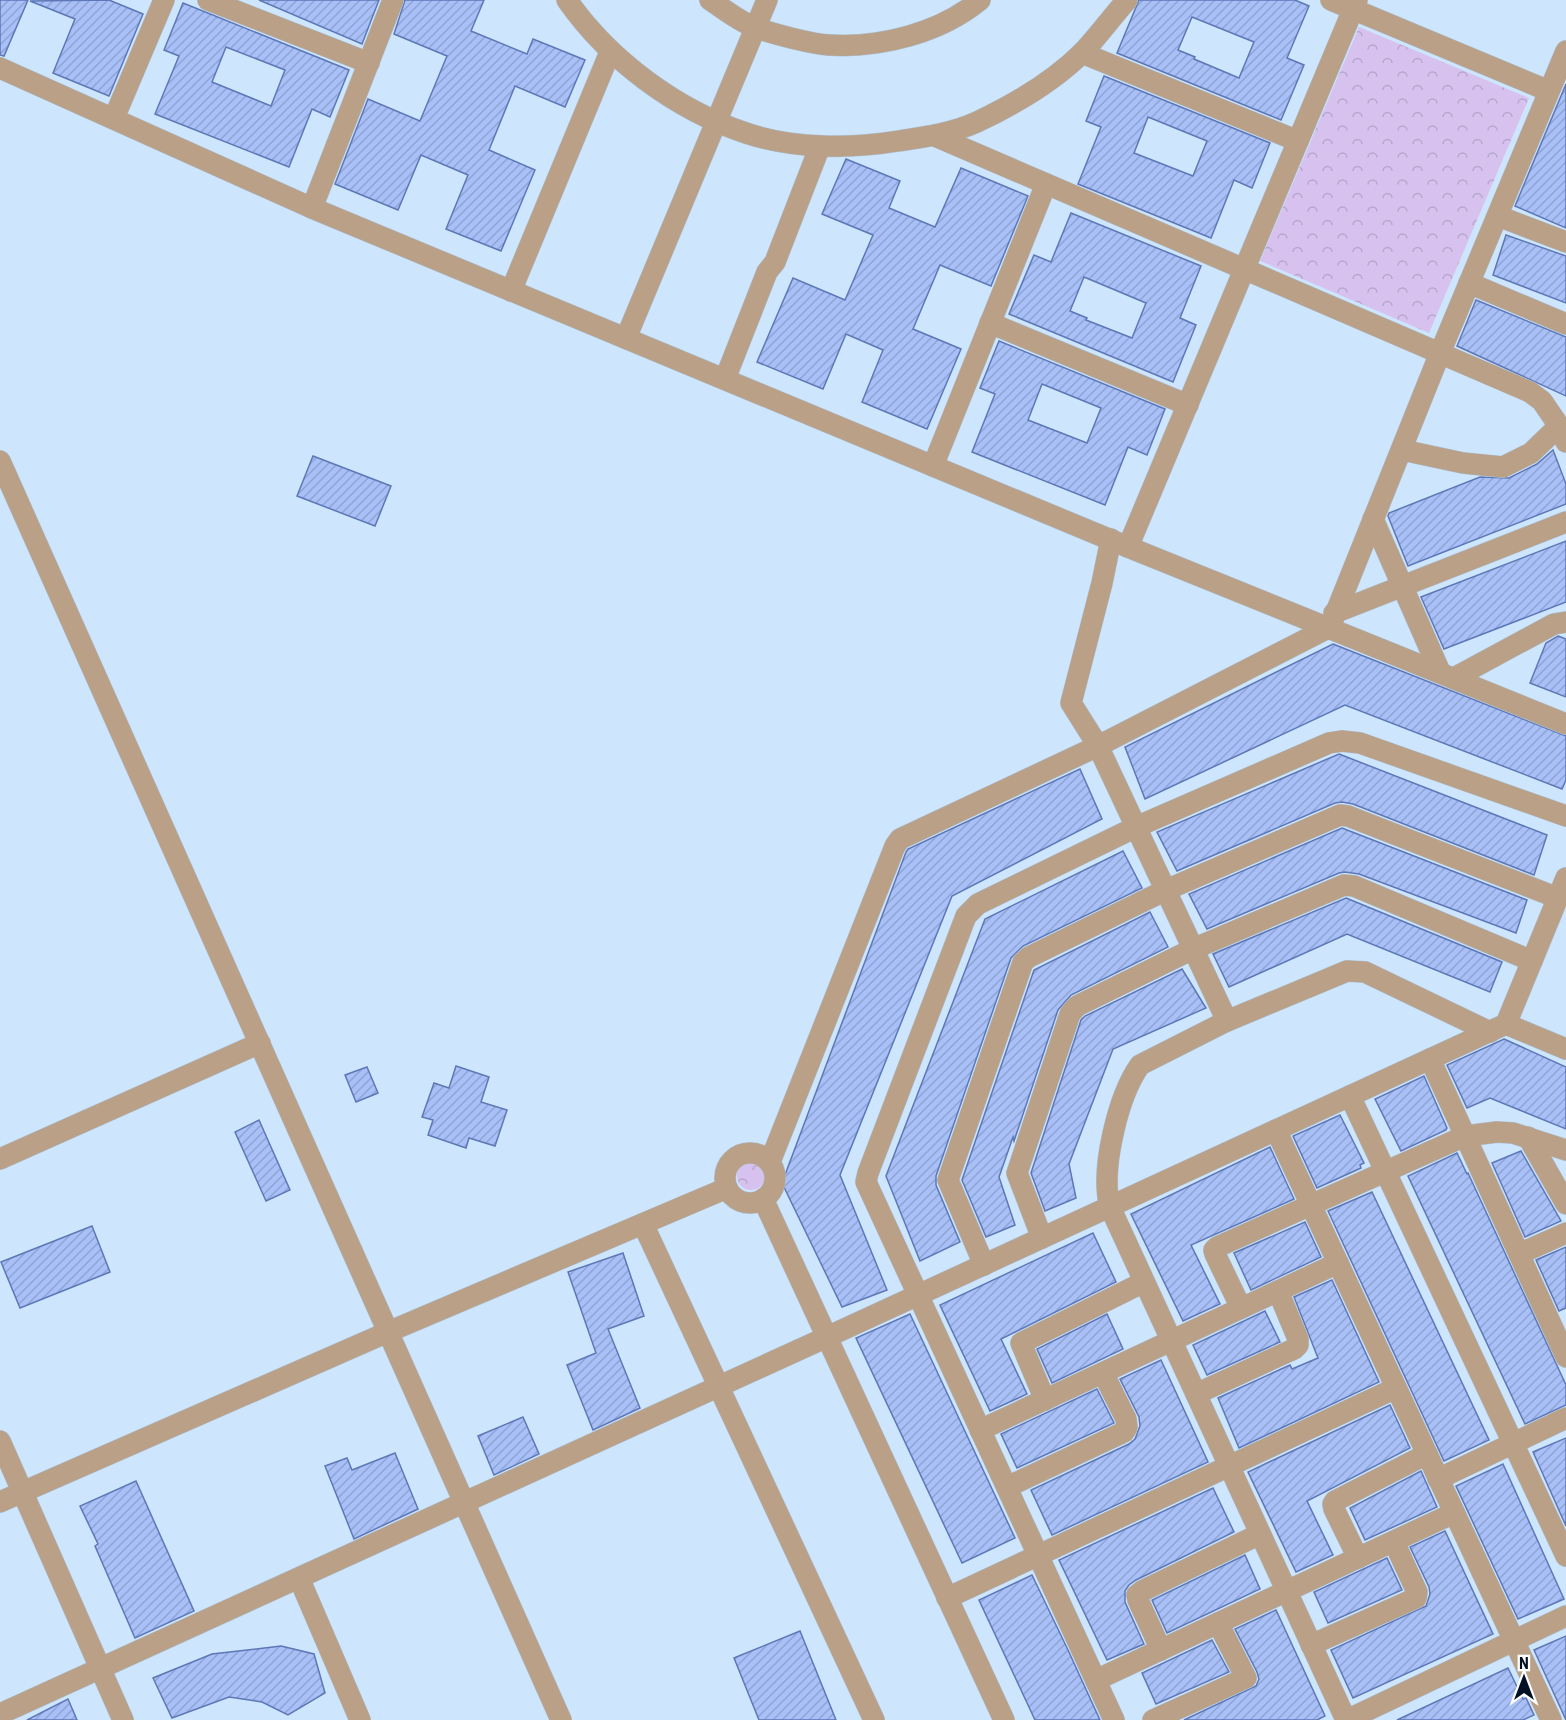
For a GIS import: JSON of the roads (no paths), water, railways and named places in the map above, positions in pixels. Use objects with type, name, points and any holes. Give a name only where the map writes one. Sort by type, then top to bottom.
[{"type":"street","points":[[114,118],[164,0]]},
{"type":"street","points":[[208,0],[369,63]]},
{"type":"street","points":[[312,208],[393,0]]},
{"type":"street","points":[[567,0],[580,19],[610,52],[660,92],[716,121],[747,134],[820,146],[862,147],[935,136],[975,123],[1014,103],[1046,82],[1082,53],[1127,0]]},
{"type":"street","points":[[710,0],[755,28],[827,45],[863,44],[901,39],[968,10],[980,0]]},
{"type":"street","points":[[626,338],[767,0]]},
{"type":"street","points":[[1331,0],[1355,5],[1557,82]]},
{"type":"street","points":[[1227,1021],[1098,746],[1071,703],[1102,583],[1188,405],[1355,5]]},
{"type":"street","points":[[1332,620],[1469,283],[1557,82],[1566,51]]},
{"type":"street","points":[[511,291],[610,52]]},
{"type":"street","points":[[1082,53],[1298,141]]},
{"type":"street","points":[[0,68],[312,208],[1120,543],[1332,620],[1447,675],[1566,724]]},
{"type":"street","points":[[935,136],[1530,392],[1542,401],[1563,434],[1503,467],[1463,463],[1402,450]]},
{"type":"street","points":[[725,379],[766,272],[775,262],[820,146]]},
{"type":"street","points":[[933,466],[1046,184]]},
{"type":"street","points":[[1498,216],[1566,242]]},
{"type":"street","points":[[1469,283],[1566,324]]},
{"type":"street","points":[[990,323],[1188,405]]},
{"type":"street","points":[[0,460],[464,1502],[553,1717]]},
{"type":"street","points":[[1373,519],[1402,586],[1447,675]]},
{"type":"street","points":[[770,1162],[895,846],[900,839],[1098,746],[1332,620],[1402,586],[1566,522]]},
{"type":"street","points":[[1447,675],[1554,624],[1566,622]]},
{"type":"street","points":[[1114,1720],[866,1182],[966,916],[978,904],[1136,827],[1329,743],[1342,741],[1360,743],[1566,816]]},
{"type":"street","points":[[0,1714],[827,1337],[984,1265],[1042,1238],[1110,1207],[1498,1028],[1532,961],[1562,888],[1340,815],[1166,890],[1029,957],[1023,962],[948,1180],[984,1265]]},
{"type":"street","points":[[1042,1238],[1017,1173],[1070,1014],[1077,1006],[1193,949],[1344,885],[1354,886],[1532,961]]},
{"type":"street","points":[[1566,1049],[1498,1028],[1365,972],[1347,971],[1227,1021],[1140,1065],[1134,1073],[1114,1131],[1106,1182],[1110,1207],[1346,1720],[1566,1616]]},
{"type":"street","points":[[0,1159],[260,1043]]},
{"type":"street","points":[[1430,1059],[1519,1254],[1561,1332],[1566,1357]]},
{"type":"street","points":[[1350,1096],[1566,1556]]},
{"type":"street","points":[[1276,1130],[1551,1720]]},
{"type":"street","points":[[1241,1308],[1214,1250],[1217,1247],[1465,1136],[1497,1132],[1513,1133],[1566,1150]]},
{"type":"street","points":[[1528,1137],[1566,1203]]},
{"type":"street","points":[[754,1153],[770,1162],[775,1178],[774,1186],[763,1199],[755,1202],[738,1200],[727,1188],[726,1170],[737,1156],[754,1153]]},
{"type":"street","points":[[0,1502],[388,1332],[727,1188]]},
{"type":"street","points":[[763,1199],[1004,1720]]},
{"type":"street","points":[[643,1224],[874,1720]]},
{"type":"street","points":[[1519,1254],[1566,1233]]},
{"type":"street","points":[[980,1430],[1338,1263]]},
{"type":"street","points":[[1045,1400],[1021,1343],[1144,1282]]},
{"type":"street","points":[[1196,1394],[1294,1349],[1298,1345],[1298,1338],[1278,1291]]},
{"type":"street","points":[[1007,1487],[1124,1432],[1127,1427],[1126,1419],[1103,1372]]},
{"type":"street","points":[[947,1598],[1396,1388]]},
{"type":"street","points":[[1438,1479],[1566,1418]]},
{"type":"street","points":[[0,1441],[123,1720]]},
{"type":"street","points":[[1358,1558],[1333,1504],[1427,1454]]},
{"type":"street","points":[[1096,1680],[1455,1513]]},
{"type":"street","points":[[1161,1650],[1137,1595],[1260,1534]]},
{"type":"street","points":[[1311,1645],[1416,1598],[1417,1592],[1394,1542]]},
{"type":"street","points":[[298,1578],[360,1720]]},
{"type":"street","points":[[1154,1720],[1246,1678],[1218,1623]]}]
